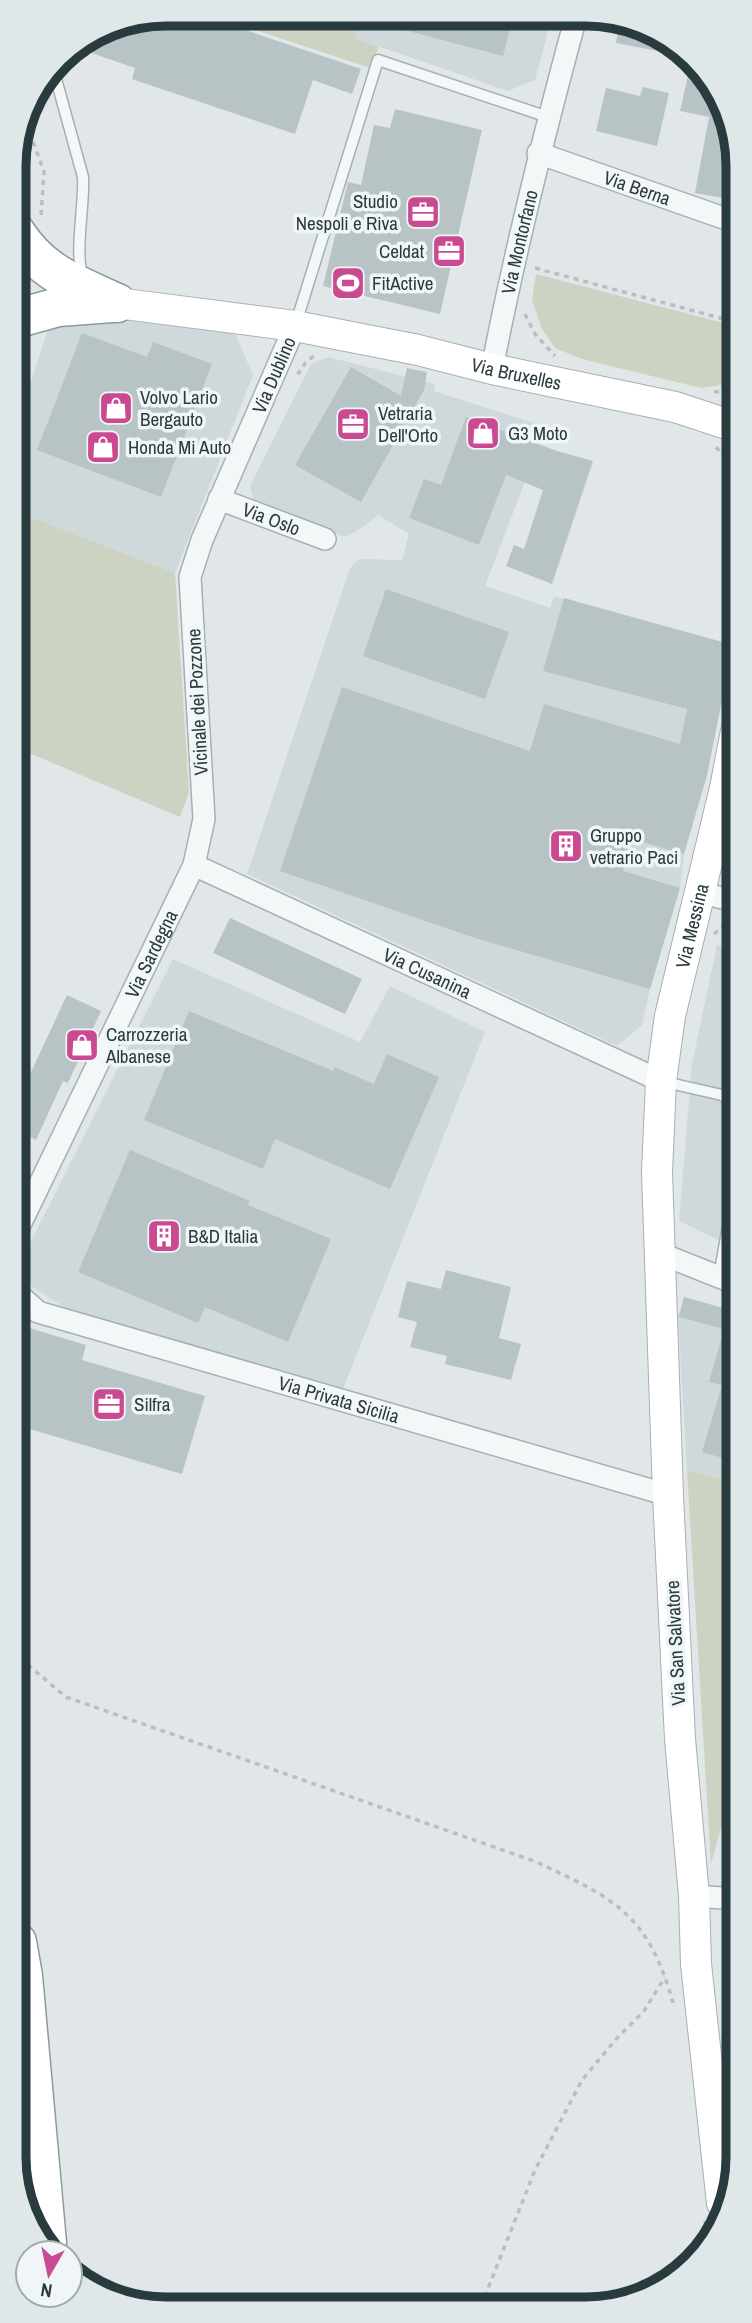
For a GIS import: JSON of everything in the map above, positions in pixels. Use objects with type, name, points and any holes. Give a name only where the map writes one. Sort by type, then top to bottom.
[{"type":"highway","points":[[27,250],[56,275],[117,303]]},
{"type":"highway","points":[[27,316],[58,307],[117,303]]},
{"type":"highway","points":[[26,2010],[46,2228]]},
{"type":"street","name":"Via Montorfano","points":[[492,369],[538,153],[573,26]]},
{"type":"street","name":"Via Berna","points":[[538,153],[726,219]]},
{"type":"street","name":"Via Bruxelles","points":[[117,303],[295,327],[418,350],[492,369],[674,407],[726,424]]},
{"type":"street","name":"Via Dublino","points":[[202,540],[295,327]]},
{"type":"street","name":"Via Oslo","points":[[219,499],[325,540]]},
{"type":"street","name":"Vicinale dei Pozzone","points":[[194,865],[204,819],[190,577],[202,540]]},
{"type":"street","name":"Via Messina","points":[[661,1081],[670,1016],[726,784]]},
{"type":"street","name":"Via Cusanina","points":[[194,865],[661,1081]]},
{"type":"street","name":"Via Sardegna","points":[[26,1211],[194,865]]},
{"type":"street","points":[[700,892],[726,899]]},
{"type":"street","name":"Via San Salvatore","points":[[661,1081],[657,1172],[659,1253],[680,1739],[694,1896],[696,1964],[721,2192]]},
{"type":"street","points":[[659,1253],[725,1279]]},
{"type":"street","name":"Via Privata Sicilia","points":[[26,1301],[38,1312],[668,1495]]},
{"type":"street","points":[[694,1896],[725,1898]]},
{"type":"lane","points":[[295,327],[377,60],[548,117]]},
{"type":"lane","points":[[56,80],[83,177],[85,195],[80,271],[85,281],[117,303]]},
{"type":"lane","points":[[661,1081],[726,1098]]},
{"type":"path","points":[[27,228],[44,172],[30,133]]},
{"type":"path","points":[[513,262],[726,320]]},
{"type":"path","points":[[522,307],[535,334],[553,355],[565,360]]},
{"type":"path","points":[[26,1664],[66,1697],[534,1861],[605,1896],[639,1927],[649,1940],[666,1976],[644,2011],[582,2080],[535,2170],[485,2297]]},
{"type":"shaded area","points":[[353,26],[550,26],[535,80],[508,91],[357,39]]},
{"type":"shaded area","points":[[75,309],[234,331],[253,375],[175,573],[27,516],[27,395],[52,316]]},
{"type":"shaded area","points":[[328,357],[435,384],[434,391],[546,427],[485,586],[550,608],[554,596],[726,643],[726,681],[707,775],[684,854],[680,888],[642,1025],[617,1046],[247,874],[350,568],[359,559],[402,560],[409,534],[378,515],[346,537],[262,509],[253,500],[250,486],[311,364]]},
{"type":"shaded area","points":[[717,945],[726,947],[725,1243],[679,1221],[692,1064]]},
{"type":"shaded area","points":[[173,959],[360,1042],[390,986],[485,1032],[343,1389],[67,1309],[29,1285],[26,1250]]},
{"type":"shaded area","points":[[684,1297],[725,1309],[725,1480],[687,1471],[678,1316]]},
{"type":"green space","points":[[243,26],[353,26],[357,39],[379,47],[370,68]]},
{"type":"green space","points":[[536,274],[726,324],[726,384],[701,388],[582,359],[555,348],[542,329],[532,300]]},
{"type":"green space","points":[[27,516],[175,573],[189,792],[180,817],[27,752]]},
{"type":"green space","points":[[687,1471],[725,1480],[725,1813],[711,1864]]},
{"type":"building","points":[[234,26],[361,69],[352,94],[313,80],[295,134],[132,79],[135,68],[87,51],[113,37],[148,27]]},
{"type":"building","points":[[389,26],[510,26],[503,56]]},
{"type":"building","points":[[618,30],[648,41],[668,53],[616,43]]},
{"type":"building","points":[[689,72],[707,96],[721,130],[726,166],[726,198],[695,193],[709,117],[680,111]]},
{"type":"building","points":[[643,87],[669,93],[657,146],[596,131],[606,88],[640,96]]},
{"type":"building","points":[[395,109],[482,130],[440,314],[323,286],[348,182],[361,185],[374,125],[390,128]]},
{"type":"building","points":[[82,333],[147,357],[153,342],[212,364],[161,497],[37,450]]},
{"type":"building","points":[[351,367],[401,396],[407,368],[427,372],[424,390],[361,502],[295,465]]},
{"type":"building","points":[[466,417],[557,451],[593,461],[552,584],[506,566],[514,545],[524,549],[543,490],[506,475],[479,545],[409,518],[424,479],[441,485]]},
{"type":"building","points":[[386,589],[509,632],[485,699],[363,656]]},
{"type":"building","points":[[564,598],[726,643],[726,681],[707,775],[684,854],[632,839],[623,871],[680,888],[650,989],[475,938],[280,871],[342,687],[530,751],[544,704],[680,744],[687,709],[543,671]]},
{"type":"building","points":[[230,918],[362,979],[345,1014],[213,953]]},
{"type":"building","points":[[67,995],[101,1011],[68,1083],[63,1081],[36,1140],[27,1135],[27,1082]]},
{"type":"building","points":[[189,1011],[333,1071],[334,1067],[374,1084],[387,1054],[439,1077],[390,1189],[275,1139],[263,1169],[144,1120]]},
{"type":"building","name":"B&D Italia","points":[[130,1150],[250,1201],[248,1205],[331,1239],[288,1342],[205,1307],[198,1323],[78,1272]]},
{"type":"building","points":[[446,1270],[511,1287],[499,1338],[521,1344],[511,1380],[445,1364],[447,1356],[410,1347],[417,1322],[398,1317],[407,1281],[441,1289]]},
{"type":"building","points":[[684,1297],[725,1309],[725,1459],[702,1452],[722,1385],[709,1382],[724,1329],[679,1317]]},
{"type":"building","name":"Silfra","points":[[26,1327],[86,1345],[82,1360],[205,1396],[182,1474],[26,1428]]},
{"type":"place","name":"Studio Nespoli e Riva","points":[[423,212]]},
{"type":"place","name":"Celdat","points":[[449,251]]},
{"type":"place","name":"FitActive","points":[[348,283]]},
{"type":"place","name":"Volvo Lario Bergauto","points":[[116,408]]},
{"type":"place","name":"Vetraria Dell'Orto","points":[[353,424]]},
{"type":"place","name":"G3 Moto","points":[[483,433]]},
{"type":"place","name":"Honda Mi Auto","points":[[103,447]]},
{"type":"place","name":"Gruppo vetrario Paci","points":[[566,846]]},
{"type":"place","name":"Carrozzeria Albanese","points":[[82,1045]]},
{"type":"place","name":"B&D Italia","points":[[164,1236]]},
{"type":"place","name":"Silfra","points":[[109,1404]]}]
